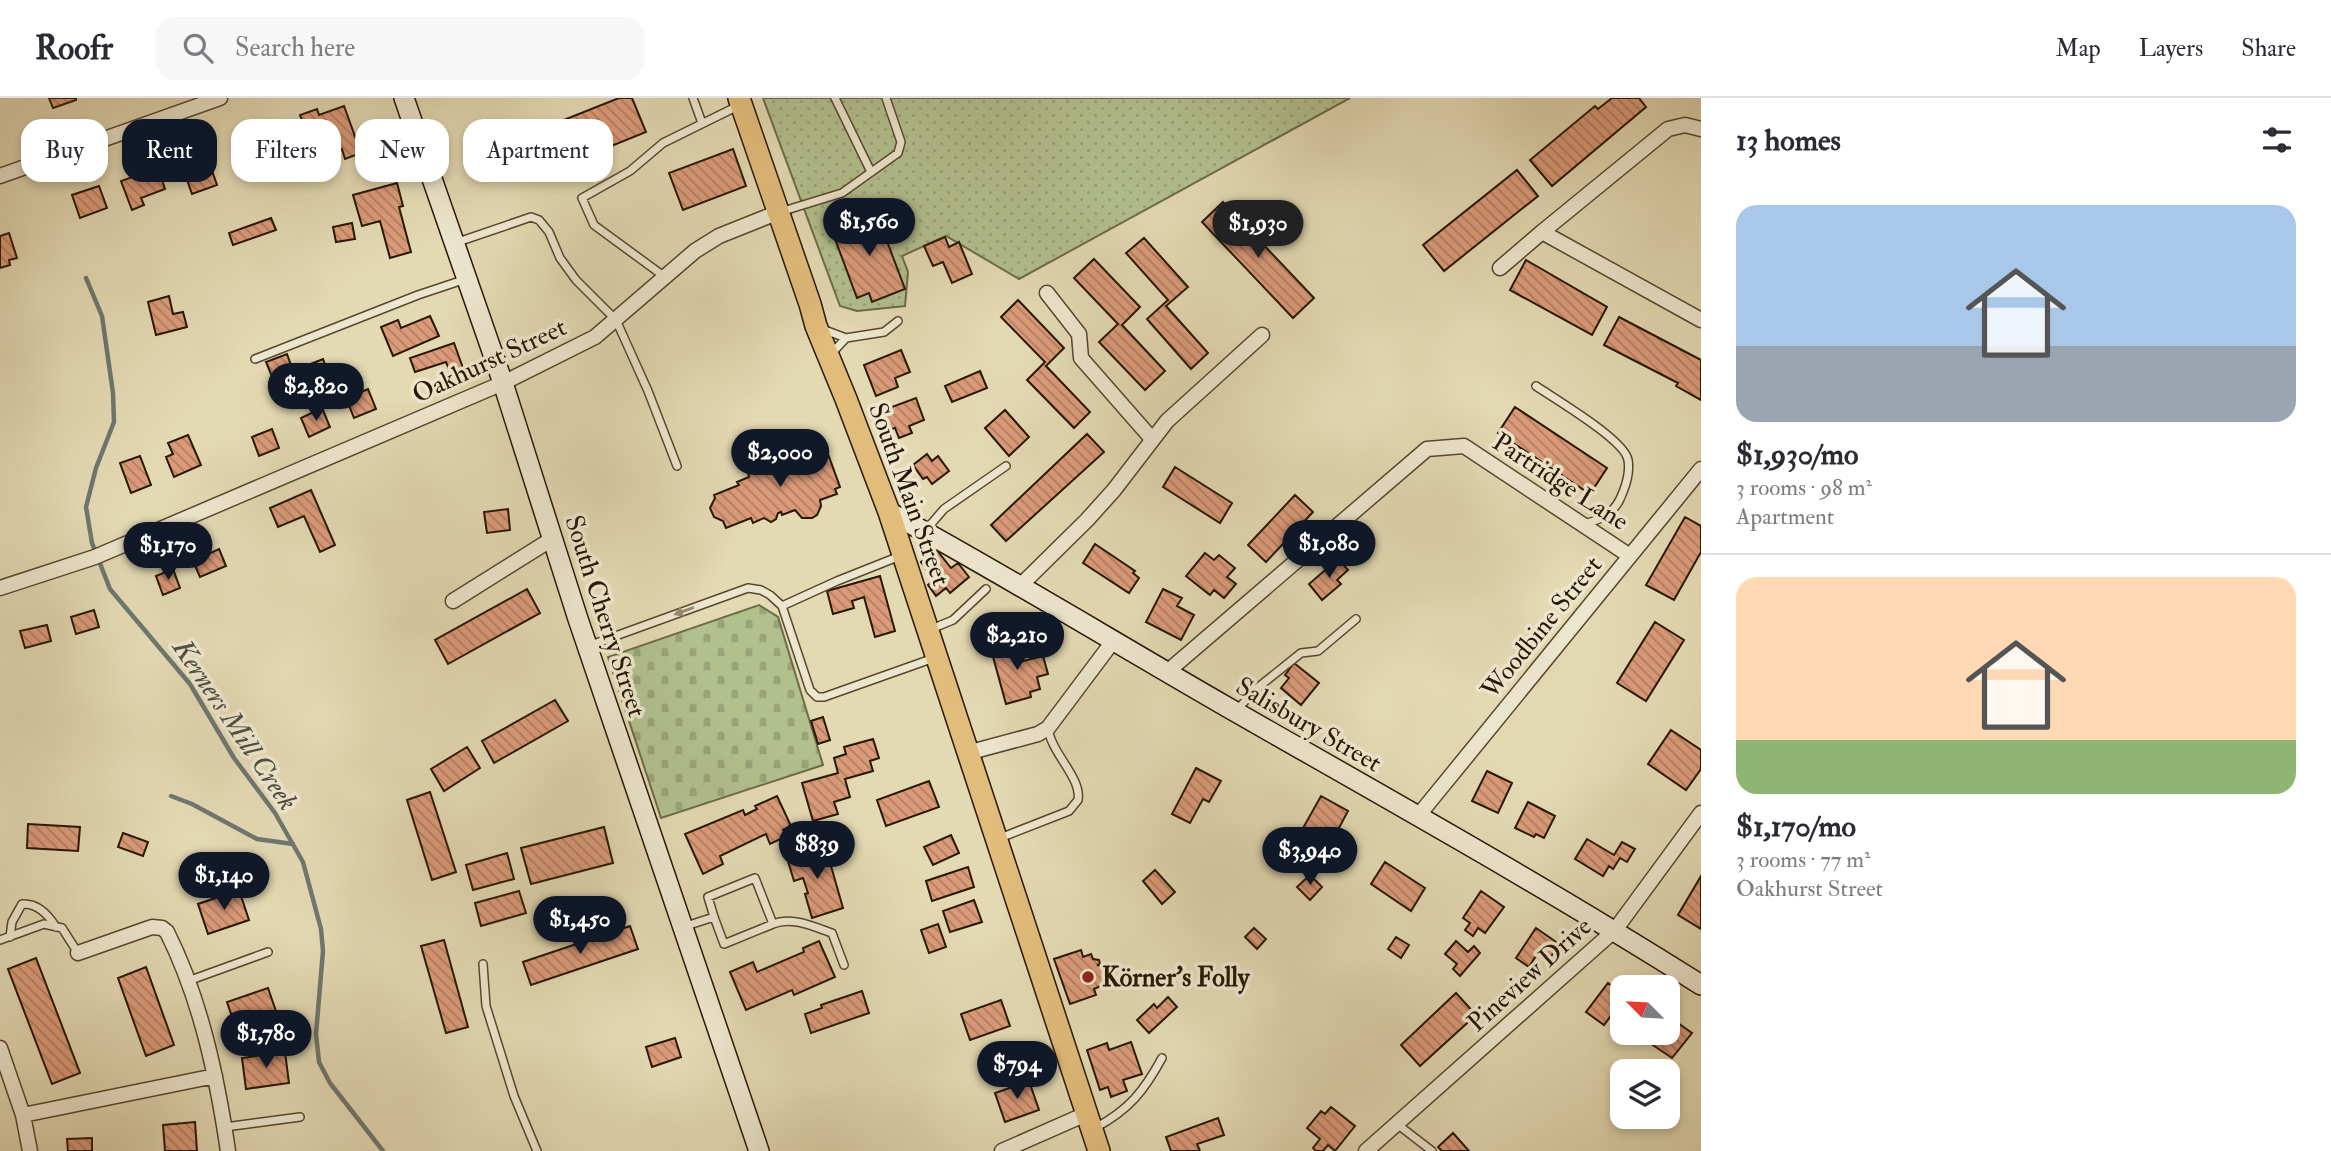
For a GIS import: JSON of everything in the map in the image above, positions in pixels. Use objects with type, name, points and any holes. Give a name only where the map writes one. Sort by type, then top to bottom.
[{"type":"main road","name":"South Cherry Street","points":[[404,98],[503,383],[587,646],[759,1151]]},
{"type":"main road","name":"South Main Street","points":[[740,101],[816,326],[889,512],[1099,1151]]},
{"type":"main road","name":"Salisbury Street","points":[[889,512],[1021,585],[1615,930],[1701,985]]},
{"type":"street","points":[[0,176],[220,98]]},
{"type":"street","points":[[1500,268],[1668,129],[1685,125],[1701,129]]},
{"type":"street","name":"Oakhurst Street","points":[[0,587],[73,566],[115,549],[503,383],[595,337],[695,251],[719,236],[779,212]]},
{"type":"street","points":[[1542,232],[1701,320]]},
{"type":"street","points":[[1047,293],[1079,334],[1081,358],[1152,439]]},
{"type":"street","points":[[1021,585],[1114,490],[1167,421],[1262,334]]},
{"type":"street","name":"Partridge Lane","points":[[1167,672],[1427,449],[1464,446],[1630,556]]},
{"type":"street","name":"Woodbine Street","points":[[1418,816],[1630,556],[1698,477]]},
{"type":"street","points":[[453,600],[552,539]]},
{"type":"street","points":[[967,752],[1038,734],[1048,728],[1114,640]]},
{"type":"street","name":"Pineview Drive","points":[[1366,1151],[1615,930],[1701,813]]},
{"type":"street","points":[[78,953],[158,927],[167,932],[188,981],[215,1076],[228,1151]]},
{"type":"street","points":[[0,1048],[23,1115],[30,1151]]},
{"type":"street","points":[[23,1115],[215,1076]]},
{"type":"street","points":[[1002,1151],[1088,1122]]},
{"type":"lane","points":[[693,98],[702,123]]},
{"type":"lane","points":[[835,98],[871,172]]},
{"type":"lane","points":[[779,212],[842,193],[898,153],[901,142],[886,98]]},
{"type":"lane","points":[[665,277],[594,225],[582,198],[630,171],[663,143],[740,101]]},
{"type":"lane","points":[[454,243],[530,217],[539,220],[576,280],[616,320],[648,391],[677,466]]},
{"type":"lane","points":[[255,359],[467,278]]},
{"type":"lane","points":[[816,326],[846,338],[884,332],[898,321]]},
{"type":"lane","points":[[829,357],[846,338]]},
{"type":"lane","points":[[1536,386],[1619,443],[1628,458],[1628,480],[1621,500],[1611,514],[1601,520],[1583,524]]},
{"type":"lane","points":[[925,531],[944,509],[1006,466]]},
{"type":"lane","points":[[782,606],[903,555]]},
{"type":"lane","points":[[587,646],[748,587],[770,595],[782,606],[810,690],[817,697],[937,657]]},
{"type":"lane","points":[[928,630],[953,620],[986,589]]},
{"type":"lane","points":[[1236,712],[1256,689],[1301,653],[1318,651],[1356,619]]},
{"type":"lane","points":[[996,839],[1069,811],[1078,800],[1077,786],[1053,746],[1048,728]]},
{"type":"lane","points":[[773,924],[755,878],[708,897],[724,944],[786,920],[832,933],[844,965]]},
{"type":"lane","points":[[10,937],[12,922],[22,904],[30,904],[40,909],[51,918],[56,927]]},
{"type":"lane","points":[[682,928],[714,917]]},
{"type":"lane","points":[[0,940],[44,924],[62,928],[78,953]]},
{"type":"lane","points":[[188,981],[268,952]]},
{"type":"lane","points":[[483,964],[486,1006],[514,1096],[537,1151]]},
{"type":"lane","points":[[1088,1122],[1128,1108],[1146,1086],[1162,1058]]},
{"type":"lane","points":[[225,1128],[300,1117]]},
{"type":"lane","points":[[1397,1124],[1432,1151]]},
{"type":"green space","points":[[763,98],[1350,98],[1019,279],[946,236],[902,256],[908,272],[905,306],[857,311],[840,306]]},
{"type":"green space","points":[[759,605],[778,617],[823,765],[661,818],[608,657]]},
{"type":"building","points":[[49,98],[76,98],[76,100],[53,108]]},
{"type":"building","points":[[619,98],[632,98],[646,132],[613,145],[613,119],[566,119]]},
{"type":"building","points":[[1612,98],[1639,98],[1646,107],[1552,186],[1530,160],[1595,106],[1598,109]]},
{"type":"building","points":[[344,106],[355,136],[355,155],[345,159],[341,149],[341,119],[302,119],[300,115],[317,109],[319,115]]},
{"type":"building","points":[[733,149],[746,186],[683,210],[669,173]]},
{"type":"building","points":[[1517,170],[1538,196],[1444,271],[1423,245]]},
{"type":"building","points":[[121,181],[163,182],[165,189],[141,198],[144,205],[132,210]]},
{"type":"building","points":[[188,182],[216,182],[217,185],[192,194]]},
{"type":"building","points":[[397,183],[403,206],[399,207],[411,252],[390,258],[380,221],[362,226],[353,195]]},
{"type":"building","points":[[99,186],[107,208],[80,218],[72,195]]},
{"type":"building","points":[[1223,202],[1314,298],[1293,318],[1202,222]]},
{"type":"building","points":[[877,213],[878,216],[884,214],[888,225],[882,228],[905,289],[872,302],[869,293],[857,298],[832,231]]},
{"type":"building","points":[[271,218],[276,230],[233,245],[229,233]]},
{"type":"building","points":[[352,223],[355,239],[336,242],[333,227]]},
{"type":"building","points":[[9,233],[17,258],[9,260],[10,265],[0,268],[0,236]]},
{"type":"building","points":[[945,237],[949,247],[959,242],[972,274],[952,283],[943,262],[933,266],[924,246]]},
{"type":"building","points":[[1144,238],[1188,287],[1166,306],[1208,353],[1191,369],[1147,319],[1168,300],[1126,253]]},
{"type":"building","points":[[1094,259],[1140,307],[1122,325],[1165,371],[1145,390],[1099,342],[1118,324],[1074,278]]},
{"type":"building","points":[[1526,260],[1607,307],[1592,335],[1510,290]]},
{"type":"building","points":[[169,296],[173,314],[183,312],[187,327],[156,335],[148,302]]},
{"type":"building","points":[[1018,300],[1064,348],[1046,366],[1090,412],[1074,428],[1027,380],[1045,362],[1001,317]]},
{"type":"building","points":[[430,316],[439,336],[393,356],[381,327],[398,320],[401,328]]},
{"type":"building","points":[[1619,317],[1701,360],[1701,400],[1676,386],[1678,383],[1604,345]]},
{"type":"building","points":[[454,343],[463,368],[450,372],[446,362],[415,372],[410,358]]},
{"type":"building","points":[[901,350],[910,372],[895,378],[898,387],[876,396],[864,365]]},
{"type":"building","points":[[287,354],[293,371],[323,359],[330,378],[281,398],[266,362]]},
{"type":"building","points":[[980,371],[987,388],[952,402],[945,386]]},
{"type":"building","points":[[368,389],[376,409],[354,418],[346,398]]},
{"type":"building","points":[[916,398],[924,420],[909,426],[912,433],[899,438],[895,428],[888,430],[881,411]]},
{"type":"building","points":[[1515,407],[1607,468],[1590,494],[1498,433]]},
{"type":"building","points":[[322,408],[330,427],[309,437],[301,418]]},
{"type":"building","points":[[1005,410],[1029,437],[1009,456],[985,428]]},
{"type":"building","points":[[272,429],[279,448],[259,456],[252,437]]},
{"type":"building","points":[[1087,434],[1104,452],[1006,541],[991,525]]},
{"type":"building","points":[[188,435],[201,465],[174,477],[166,457],[173,454],[168,443]]},
{"type":"building","points":[[820,442],[825,455],[828,454],[840,487],[835,489],[837,494],[820,500],[821,506],[817,515],[802,518],[795,510],[782,515],[781,512],[771,522],[764,518],[753,523],[751,518],[726,528],[723,521],[714,517],[710,508],[714,495],[739,485],[737,482],[749,477],[748,472],[752,467],[766,471],[765,469],[778,464],[778,455],[785,448],[795,448],[802,455],[808,453],[806,447]]},
{"type":"building","points":[[927,454],[932,461],[938,456],[949,471],[932,484],[927,477],[923,479],[913,465]]},
{"type":"building","points":[[140,456],[151,485],[131,493],[120,463]]},
{"type":"building","points":[[1175,467],[1232,503],[1220,523],[1163,487]]},
{"type":"building","points":[[311,490],[335,545],[320,552],[304,516],[278,527],[270,508]]},
{"type":"building","points":[[1295,495],[1313,512],[1266,562],[1248,545]]},
{"type":"building","points":[[508,509],[510,530],[487,533],[484,512]]},
{"type":"building","points":[[1685,517],[1701,526],[1701,552],[1674,600],[1646,585]]},
{"type":"building","points":[[1095,544],[1135,571],[1133,573],[1139,578],[1129,593],[1083,563]]},
{"type":"building","points":[[219,549],[226,566],[200,577],[193,561]]},
{"type":"building","points":[[936,549],[951,568],[958,563],[969,577],[950,593],[946,588],[936,596],[928,585],[935,579],[921,562]]},
{"type":"building","points":[[1205,553],[1214,560],[1219,555],[1235,568],[1227,577],[1236,584],[1224,598],[1214,590],[1210,595],[1186,576]]},
{"type":"building","points":[[1338,559],[1348,570],[1337,580],[1341,584],[1322,600],[1309,584]]},
{"type":"building","points":[[173,569],[180,588],[163,595],[156,576]]},
{"type":"building","points":[[880,576],[895,631],[875,637],[864,597],[852,601],[854,608],[833,614],[827,591]]},
{"type":"building","points":[[527,589],[540,613],[448,664],[435,640]]},
{"type":"building","points":[[1163,589],[1182,598],[1177,606],[1194,615],[1181,640],[1146,622]]},
{"type":"building","points":[[94,610],[99,627],[76,634],[71,617]]},
{"type":"building","points":[[1655,622],[1684,640],[1646,701],[1617,683]]},
{"type":"building","points":[[47,625],[51,641],[25,648],[20,631]]},
{"type":"building","points":[[1013,640],[1019,662],[1043,656],[1048,674],[1037,677],[1040,689],[1030,692],[1031,697],[1006,704],[990,646]]},
{"type":"building","points":[[1294,663],[1319,683],[1301,705],[1281,688],[1289,678],[1285,675]]},
{"type":"building","points":[[555,700],[568,721],[494,763],[482,741]]},
{"type":"building","points":[[823,717],[830,740],[818,744],[811,721]]},
{"type":"building","points":[[1671,730],[1701,750],[1701,769],[1686,790],[1648,764]]},
{"type":"building","points":[[873,739],[879,758],[870,761],[873,771],[845,779],[850,797],[834,802],[838,814],[813,821],[802,783],[838,773],[834,758],[846,754],[844,747]]},
{"type":"building","points":[[467,747],[480,768],[444,791],[431,769]]},
{"type":"building","points":[[1196,768],[1221,781],[1209,802],[1203,799],[1190,823],[1172,814]]},
{"type":"building","points":[[1487,771],[1512,783],[1498,813],[1472,801]]},
{"type":"building","points":[[929,781],[939,807],[886,826],[877,800]]},
{"type":"building","points":[[430,792],[456,872],[432,880],[407,800]]},
{"type":"building","points":[[777,796],[791,826],[783,830],[787,836],[770,844],[766,834],[720,856],[723,864],[703,874],[685,834],[743,810],[745,815],[757,809],[755,806]]},
{"type":"building","points":[[1321,796],[1348,811],[1331,843],[1322,838],[1305,871],[1285,860]]},
{"type":"building","points":[[1528,802],[1555,816],[1544,838],[1536,834],[1534,837],[1515,828]]},
{"type":"building","points":[[28,824],[80,827],[78,851],[27,848]]},
{"type":"building","points":[[604,827],[613,863],[531,884],[521,848]]},
{"type":"building","points":[[123,833],[148,842],[143,856],[118,847]]},
{"type":"building","points":[[951,835],[959,853],[933,865],[924,847]]},
{"type":"building","points":[[1587,839],[1614,855],[1622,842],[1635,849],[1627,862],[1620,858],[1613,869],[1609,866],[1603,876],[1575,859]]},
{"type":"building","points":[[825,845],[843,908],[812,918],[803,878],[794,881],[787,858]]},
{"type":"building","points":[[507,853],[514,879],[473,890],[466,865]]},
{"type":"building","points":[[1385,862],[1425,888],[1411,911],[1371,884]]},
{"type":"building","points":[[968,867],[974,887],[932,901],[926,881]]},
{"type":"building","points":[[1155,870],[1175,892],[1162,904],[1143,881]]},
{"type":"building","points":[[1310,875],[1322,887],[1310,900],[1297,887]]},
{"type":"building","points":[[1701,876],[1701,929],[1678,915]]},
{"type":"building","points":[[239,890],[249,920],[208,934],[198,904]]},
{"type":"building","points":[[519,891],[526,913],[481,926],[475,903]]},
{"type":"building","points":[[1481,891],[1504,907],[1485,933],[1478,928],[1473,936],[1465,930],[1470,923],[1463,918]]},
{"type":"building","points":[[974,900],[982,922],[950,932],[943,911]]},
{"type":"building","points":[[938,924],[946,947],[929,953],[921,930]]},
{"type":"building","points":[[630,926],[638,949],[531,985],[523,962]]},
{"type":"building","points":[[1254,928],[1266,939],[1257,949],[1245,937]]},
{"type":"building","points":[[1536,928],[1559,944],[1550,958],[1539,951],[1529,967],[1516,958]]},
{"type":"building","points":[[1396,937],[1409,945],[1401,958],[1388,949]]},
{"type":"building","points":[[444,940],[468,1027],[446,1033],[421,946]]},
{"type":"building","points":[[819,941],[835,977],[794,995],[792,990],[746,1010],[730,972],[753,962],[757,972],[804,952],[803,948]]},
{"type":"building","points":[[1456,941],[1468,952],[1474,946],[1480,953],[1460,976],[1453,969],[1457,964],[1445,954]]},
{"type":"building","name":"Körner's Folly","points":[[1081,950],[1083,957],[1091,954],[1093,959],[1099,960],[1100,964],[1097,965],[1103,966],[1106,974],[1113,972],[1115,979],[1094,989],[1096,995],[1070,1004],[1054,959]]},
{"type":"building","points":[[36,958],[80,1073],[52,1084],[8,969]]},
{"type":"building","points":[[146,967],[174,1045],[146,1056],[118,978]]},
{"type":"building","points":[[1608,983],[1610,985],[1610,1017],[1604,1025],[1586,1012]]},
{"type":"building","points":[[268,988],[279,1020],[238,1034],[227,1002]]},
{"type":"building","points":[[862,991],[869,1013],[811,1033],[805,1014],[822,1008],[821,1005]]},
{"type":"building","points":[[1456,993],[1476,1015],[1420,1066],[1401,1045]]},
{"type":"building","points":[[1168,997],[1177,1007],[1149,1033],[1137,1020],[1154,1004],[1157,1008]]},
{"type":"building","points":[[1001,1000],[1010,1026],[970,1040],[961,1014]]},
{"type":"building","points":[[1680,1024],[1692,1033],[1672,1058],[1653,1045],[1680,1045]]},
{"type":"building","points":[[675,1038],[681,1057],[652,1067],[646,1047]]},
{"type":"building","points":[[1131,1042],[1142,1074],[1123,1080],[1127,1091],[1111,1097],[1108,1087],[1100,1090],[1087,1050],[1107,1043],[1109,1050]]},
{"type":"building","points":[[285,1052],[289,1083],[246,1089],[242,1058]]},
{"type":"building","points":[[1029,1081],[1039,1110],[1005,1122],[995,1093]]},
{"type":"building","points":[[1331,1107],[1355,1126],[1335,1151],[1328,1145],[1323,1151],[1316,1151],[1313,1148],[1320,1139],[1307,1128],[1321,1111],[1325,1114]]},
{"type":"building","points":[[1218,1118],[1224,1135],[1197,1144],[1200,1151],[1171,1151],[1166,1137]]},
{"type":"building","points":[[195,1122],[197,1151],[165,1151],[163,1125]]},
{"type":"building","points":[[1453,1133],[1469,1151],[1442,1151],[1438,1147]]},
{"type":"building","points":[[92,1138],[92,1151],[68,1151],[67,1139]]},
{"type":"waterway","name":"Kerners Mill Creek","points":[[86,278],[102,316],[113,393],[114,422],[96,468],[86,507],[92,543],[110,589],[190,684],[234,758],[275,813],[303,862],[321,929],[323,951],[316,1034],[319,1062],[330,1083],[383,1151]]},
{"type":"waterway","points":[[171,796],[192,804],[257,839],[293,844]]},
{"type":"place","name":"Körner's Folly","points":[[1088,977]]}]
